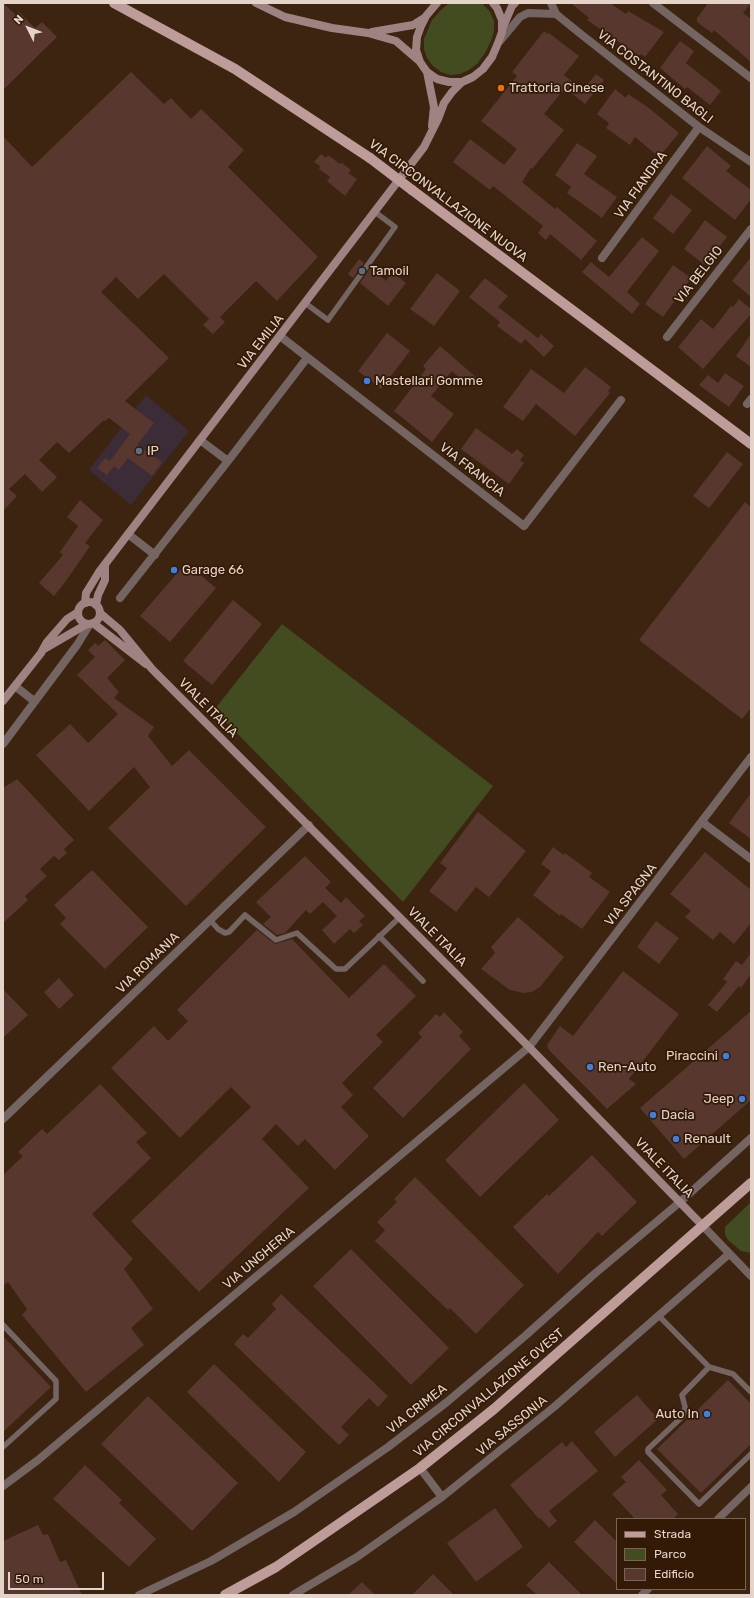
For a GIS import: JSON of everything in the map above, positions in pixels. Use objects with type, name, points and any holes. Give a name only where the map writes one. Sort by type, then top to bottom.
[{"type":"main road","name":"VIA CIRCONVALLAZIONE NUOVA","points":[[114,3],[235,69],[370,158],[751,444]]},
{"type":"main road","points":[[256,3],[285,17],[332,28],[368,33],[396,41],[420,62],[427,72],[437,79],[449,82],[462,82]]},
{"type":"main road","points":[[368,33],[413,25],[426,16],[437,3]]},
{"type":"main road","points":[[493,3],[502,20],[502,32]]},
{"type":"main road","points":[[502,32],[509,13],[515,3]]},
{"type":"main road","points":[[420,62],[416,50],[417,38],[426,16]]},
{"type":"main road","name":"VIA EMILIA","points":[[3,701],[43,650],[47,642],[67,619],[78,612],[81,606],[85,603],[86,593],[99,572],[106,565],[128,534],[424,147],[444,103],[452,92],[462,82],[473,77],[483,69],[492,57],[502,32]]},
{"type":"main road","name":"VIA EMILIA","points":[[427,72],[434,107],[432,132]]},
{"type":"main road","name":"VIA EMILIA","points":[[96,605],[98,595],[105,580],[106,565]]},
{"type":"main road","points":[[85,603],[96,605],[100,613]]},
{"type":"main road","points":[[78,612],[80,618],[90,624]]},
{"type":"main road","name":"VIA EMILIA","points":[[43,650],[98,620],[100,613]]},
{"type":"main road","name":"VIALE ITALIA","points":[[100,613],[120,630],[152,668],[529,1047],[702,1225]]},
{"type":"main road","name":"VIALE ITALIA","points":[[90,624],[152,668]]},
{"type":"main road","name":"VIA CIRCONVALLAZIONE OVEST","points":[[224,1595],[276,1567],[420,1468],[494,1409],[751,1183]]},
{"type":"street","name":"VIA COSTANTINO BAGLI","points":[[551,3],[556,14],[699,127],[751,162]]},
{"type":"street","points":[[653,3],[751,78]]},
{"type":"street","points":[[498,44],[520,17],[528,13],[556,14]]},
{"type":"street","name":"VIA FIANDRA","points":[[602,258],[699,127]]},
{"type":"street","name":"VIA BELGIO","points":[[667,337],[751,228]]},
{"type":"street","name":"VIA FRANCIA","points":[[280,336],[524,526],[620,400]]},
{"type":"street","points":[[120,598],[307,358]]},
{"type":"street","points":[[200,440],[228,461]]},
{"type":"street","points":[[128,534],[155,555]]},
{"type":"street","points":[[3,744],[77,645],[90,624]]},
{"type":"street","points":[[15,686],[34,701]]},
{"type":"street","name":"VIA SPAGNA","points":[[529,1047],[751,757]]},
{"type":"street","points":[[702,822],[751,859]]},
{"type":"street","name":"VIA ROMANIA","points":[[3,1118],[309,825]]},
{"type":"street","name":"VIA UNGHERIA","points":[[3,1486],[38,1460],[529,1047]]},
{"type":"street","name":"VIA CRIMEA","points":[[139,1595],[211,1561],[294,1512],[388,1447],[447,1402],[525,1336],[592,1276],[680,1202],[751,1138]]},
{"type":"street","points":[[702,1225],[751,1276]]},
{"type":"street","name":"VIA SASSONIA","points":[[293,1595],[357,1557],[442,1497],[554,1407],[729,1254]]},
{"type":"street","points":[[420,1468],[442,1497]]},
{"type":"street","points":[[719,1518],[751,1487]]},
{"type":"lane","points":[[305,303],[328,320],[395,227],[375,212]]},
{"type":"lane","points":[[210,920],[218,929],[225,933],[229,932],[245,915],[276,940],[297,934],[336,968],[345,969],[400,917]]},
{"type":"lane","points":[[380,936],[423,981]]},
{"type":"lane","points":[[659,1316],[709,1367],[733,1374],[751,1392]]},
{"type":"lane","points":[[3,1325],[56,1381],[56,1399],[3,1447]]},
{"type":"lane","points":[[709,1367],[682,1395],[685,1407],[683,1416],[648,1449],[648,1452],[700,1504],[751,1454]]},
{"type":"shaded area","name":"IP","points":[[146,395],[189,431],[131,505],[89,470]]},
{"type":"green space","points":[[449,3],[482,3],[490,12],[494,21],[494,31],[491,41],[477,64],[460,74],[450,75],[441,72],[433,66],[427,58],[424,49],[424,39],[432,20]]},
{"type":"green space","points":[[282,624],[493,786],[403,902],[214,710]]},
{"type":"green space","points":[[751,1202],[751,1253],[741,1251],[728,1240],[725,1234],[725,1227]]},
{"type":"building","points":[[3,3],[16,15],[19,12],[35,28],[42,22],[57,37],[3,90]]},
{"type":"building","points":[[571,3],[610,3],[626,14],[628,11],[664,32],[645,57],[641,54],[639,56],[587,20],[589,18]]},
{"type":"building","points":[[708,3],[751,3],[743,13],[751,19],[751,62],[714,30],[712,33],[697,22],[697,18]]},
{"type":"building","points":[[544,31],[548,34],[549,33],[579,56],[564,75],[583,90],[596,74],[604,80],[585,104],[565,88],[544,114],[564,130],[532,169],[531,168],[522,182],[555,209],[557,207],[597,241],[581,260],[550,234],[546,240],[538,233],[543,226],[493,186],[490,190],[453,162],[470,139],[504,165],[517,149],[481,121],[517,76],[512,72]]},
{"type":"building","points":[[680,41],[694,51],[686,63],[721,91],[710,105],[687,87],[685,89],[660,68]]},
{"type":"building","points":[[131,72],[164,104],[171,98],[191,119],[201,109],[244,150],[228,167],[318,257],[277,301],[256,281],[220,317],[225,322],[213,334],[203,325],[209,319],[164,274],[138,299],[116,277],[101,292],[169,358],[125,401],[154,423],[137,445],[162,462],[152,476],[128,458],[119,470],[114,466],[107,475],[97,468],[105,458],[110,461],[130,434],[109,418],[105,421],[104,420],[69,453],[57,442],[39,460],[57,477],[42,492],[25,474],[9,489],[17,496],[3,511],[3,136],[32,167]]},
{"type":"building","points":[[615,89],[626,98],[628,94],[649,108],[679,133],[659,157],[635,137],[630,145],[606,128],[609,123],[597,114]]},
{"type":"building","points":[[577,143],[597,156],[584,174],[617,197],[602,218],[567,193],[571,187],[555,175]]},
{"type":"building","points":[[707,146],[731,166],[726,171],[751,190],[751,199],[735,220],[682,178]]},
{"type":"building","points":[[321,154],[326,158],[328,155],[340,164],[342,163],[351,170],[348,173],[357,179],[345,196],[327,181],[330,177],[319,169],[320,166],[314,162]]},
{"type":"building","points":[[671,194],[692,210],[673,234],[653,218]]},
{"type":"building","points":[[705,220],[727,237],[705,265],[684,249]]},
{"type":"building","points":[[642,237],[659,251],[627,292],[640,304],[632,314],[582,272],[591,262],[609,277]]},
{"type":"building","points":[[751,257],[751,297],[732,281]]},
{"type":"building","points":[[359,259],[364,263],[353,278],[348,274]]},
{"type":"building","points":[[673,265],[691,278],[663,317],[645,304]]},
{"type":"building","points":[[370,268],[386,281],[392,272],[406,283],[388,306],[360,283]]},
{"type":"building","points":[[437,273],[460,291],[434,326],[410,309]]},
{"type":"building","points":[[485,278],[508,296],[498,307],[538,338],[541,334],[554,346],[544,357],[525,339],[521,344],[497,326],[500,322],[469,297]]},
{"type":"building","points":[[739,299],[751,309],[751,314],[703,369],[678,347],[701,319],[713,329],[731,306],[733,307]]},
{"type":"building","points":[[387,333],[410,351],[381,389],[358,371]]},
{"type":"building","points":[[751,334],[751,367],[736,356]]},
{"type":"building","points":[[440,346],[477,378],[469,386],[452,371],[431,396],[454,414],[432,442],[394,411],[426,369],[423,366]]},
{"type":"building","points":[[585,367],[611,387],[608,392],[610,393],[575,436],[536,404],[523,421],[503,407],[531,369],[564,393]]},
{"type":"building","points":[[725,373],[744,386],[729,407],[699,385],[708,375],[718,383]]},
{"type":"building","points":[[476,428],[512,454],[517,449],[524,455],[520,460],[524,463],[509,484],[461,449]]},
{"type":"building","points":[[727,452],[743,464],[709,508],[693,496]]},
{"type":"building","points":[[80,500],[103,520],[85,543],[90,546],[54,596],[39,583],[63,555],[60,552],[78,526],[67,517]]},
{"type":"building","points":[[745,502],[751,507],[751,708],[742,719],[639,640]]},
{"type":"building","points":[[186,563],[216,588],[170,642],[140,616]]},
{"type":"building","points":[[233,600],[262,624],[212,685],[183,661]]},
{"type":"building","points":[[105,640],[125,660],[107,678],[119,692],[114,698],[154,727],[148,736],[172,766],[189,750],[266,827],[186,906],[108,828],[150,787],[134,767],[89,811],[36,755],[70,724],[88,743],[118,714],[77,675],[95,657],[88,650],[95,643],[98,646]]},
{"type":"building","points":[[17,779],[74,840],[64,849],[67,853],[59,860],[54,856],[40,869],[47,876],[25,896],[28,900],[3,923],[3,788]]},
{"type":"building","points":[[751,793],[751,839],[729,823]]},
{"type":"building","points":[[478,812],[526,851],[489,897],[476,887],[456,912],[429,891],[447,868],[440,863]]},
{"type":"building","points":[[553,847],[564,855],[565,853],[592,873],[589,877],[610,892],[582,929],[561,914],[560,916],[533,895],[551,871],[541,864]]},
{"type":"building","points":[[705,852],[751,890],[751,923],[734,944],[720,932],[713,940],[685,917],[691,911],[670,894]]},
{"type":"building","points":[[305,856],[331,882],[325,888],[341,903],[346,897],[365,916],[359,921],[363,925],[354,933],[350,929],[334,944],[322,930],[337,916],[323,902],[310,914],[306,910],[285,933],[277,935],[263,924],[271,917],[256,902]]},
{"type":"building","points":[[92,870],[148,927],[105,969],[60,924],[66,918],[54,905]]},
{"type":"building","points":[[518,917],[564,957],[540,987],[532,992],[524,993],[510,990],[481,969],[495,953],[491,947]]},
{"type":"building","points":[[656,921],[679,938],[659,964],[637,947]]},
{"type":"building","points":[[257,930],[275,944],[292,939],[349,998],[384,964],[416,996],[376,1035],[383,1042],[342,1083],[353,1095],[341,1107],[369,1136],[335,1170],[305,1139],[298,1146],[276,1124],[262,1139],[309,1188],[199,1292],[131,1221],[251,1107],[231,1087],[180,1138],[111,1068],[154,1026],[168,1041],[188,1021],[177,1010]]},
{"type":"building","points":[[751,953],[751,974],[741,988],[739,986],[717,1012],[708,1005],[727,982],[723,979],[736,961],[742,965]]},
{"type":"building","points":[[623,971],[679,1014],[629,1079],[636,1084],[607,1109],[549,1050],[547,1045],[560,1026],[573,1036]]},
{"type":"building","points":[[59,978],[74,995],[59,1009],[44,992]]},
{"type":"building","points":[[3,989],[28,1015],[3,1038]]},
{"type":"building","name":"Piraccini","points":[[751,1011],[751,1100],[684,1159],[640,1108]]},
{"type":"building","points":[[444,1012],[463,1032],[459,1036],[471,1049],[403,1118],[373,1088],[422,1037],[418,1033],[436,1014],[440,1017]]},
{"type":"building","points":[[524,1083],[559,1120],[480,1197],[445,1160]]},
{"type":"building","points":[[100,1084],[147,1133],[136,1142],[151,1158],[92,1214],[133,1259],[124,1269],[153,1309],[131,1328],[144,1345],[86,1392],[22,1315],[27,1309],[8,1282],[3,1286],[3,1175],[23,1156],[18,1152],[42,1129],[47,1134]]},
{"type":"building","points":[[592,1155],[637,1202],[602,1236],[598,1232],[558,1274],[513,1227],[547,1194],[549,1196]]},
{"type":"building","points":[[415,1177],[524,1285],[476,1334],[450,1308],[448,1310],[375,1241],[385,1230],[377,1222],[397,1202],[394,1199]]},
{"type":"building","points":[[351,1249],[449,1348],[411,1385],[313,1286]]},
{"type":"building","points":[[281,1294],[388,1396],[378,1407],[369,1398],[341,1427],[349,1435],[339,1445],[234,1344],[243,1334],[248,1338],[276,1309],[272,1304]]},
{"type":"building","points":[[3,1336],[51,1387],[3,1432]]},
{"type":"building","points":[[214,1364],[306,1452],[279,1482],[187,1392]]},
{"type":"building","points":[[728,1380],[751,1404],[751,1444],[701,1493],[657,1449]]},
{"type":"building","points":[[637,1395],[658,1419],[615,1457],[594,1432]]},
{"type":"building","points":[[148,1396],[238,1483],[192,1531],[101,1444]]},
{"type":"building","points":[[572,1441],[598,1471],[549,1511],[557,1521],[549,1528],[540,1518],[539,1519],[510,1485],[562,1442],[566,1447]]},
{"type":"building","points":[[639,1460],[667,1490],[661,1495],[678,1514],[674,1518],[634,1518],[612,1494],[626,1482],[621,1477]]},
{"type":"building","points":[[85,1465],[122,1500],[119,1503],[156,1539],[129,1567],[53,1499]]},
{"type":"building","points":[[495,1508],[523,1547],[476,1582],[447,1543]]},
{"type":"building","points":[[595,1520],[616,1541],[616,1583],[574,1542]]},
{"type":"building","points":[[38,1525],[43,1535],[48,1534],[60,1562],[66,1560],[82,1595],[3,1595],[3,1541]]},
{"type":"building","points":[[549,1562],[582,1595],[537,1595],[526,1585]]},
{"type":"building","points":[[433,1574],[454,1595],[412,1595]]},
{"type":"building","points":[[362,1582],[375,1595],[348,1595]]},
{"type":"place","name":"Trattoria Cinese","points":[[501,88]]},
{"type":"place","name":"Tamoil","points":[[362,271]]},
{"type":"place","name":"Mastellari Gomme","points":[[367,381]]},
{"type":"place","name":"IP","points":[[139,451]]},
{"type":"place","name":"Garage 66","points":[[174,570]]},
{"type":"place","name":"Piraccini","points":[[726,1056]]},
{"type":"place","name":"Ren-Auto","points":[[590,1067]]},
{"type":"place","name":"Jeep","points":[[742,1099]]},
{"type":"place","name":"Dacia","points":[[653,1115]]},
{"type":"place","name":"Renault","points":[[676,1139]]},
{"type":"place","name":"Auto In","points":[[707,1414]]}]
